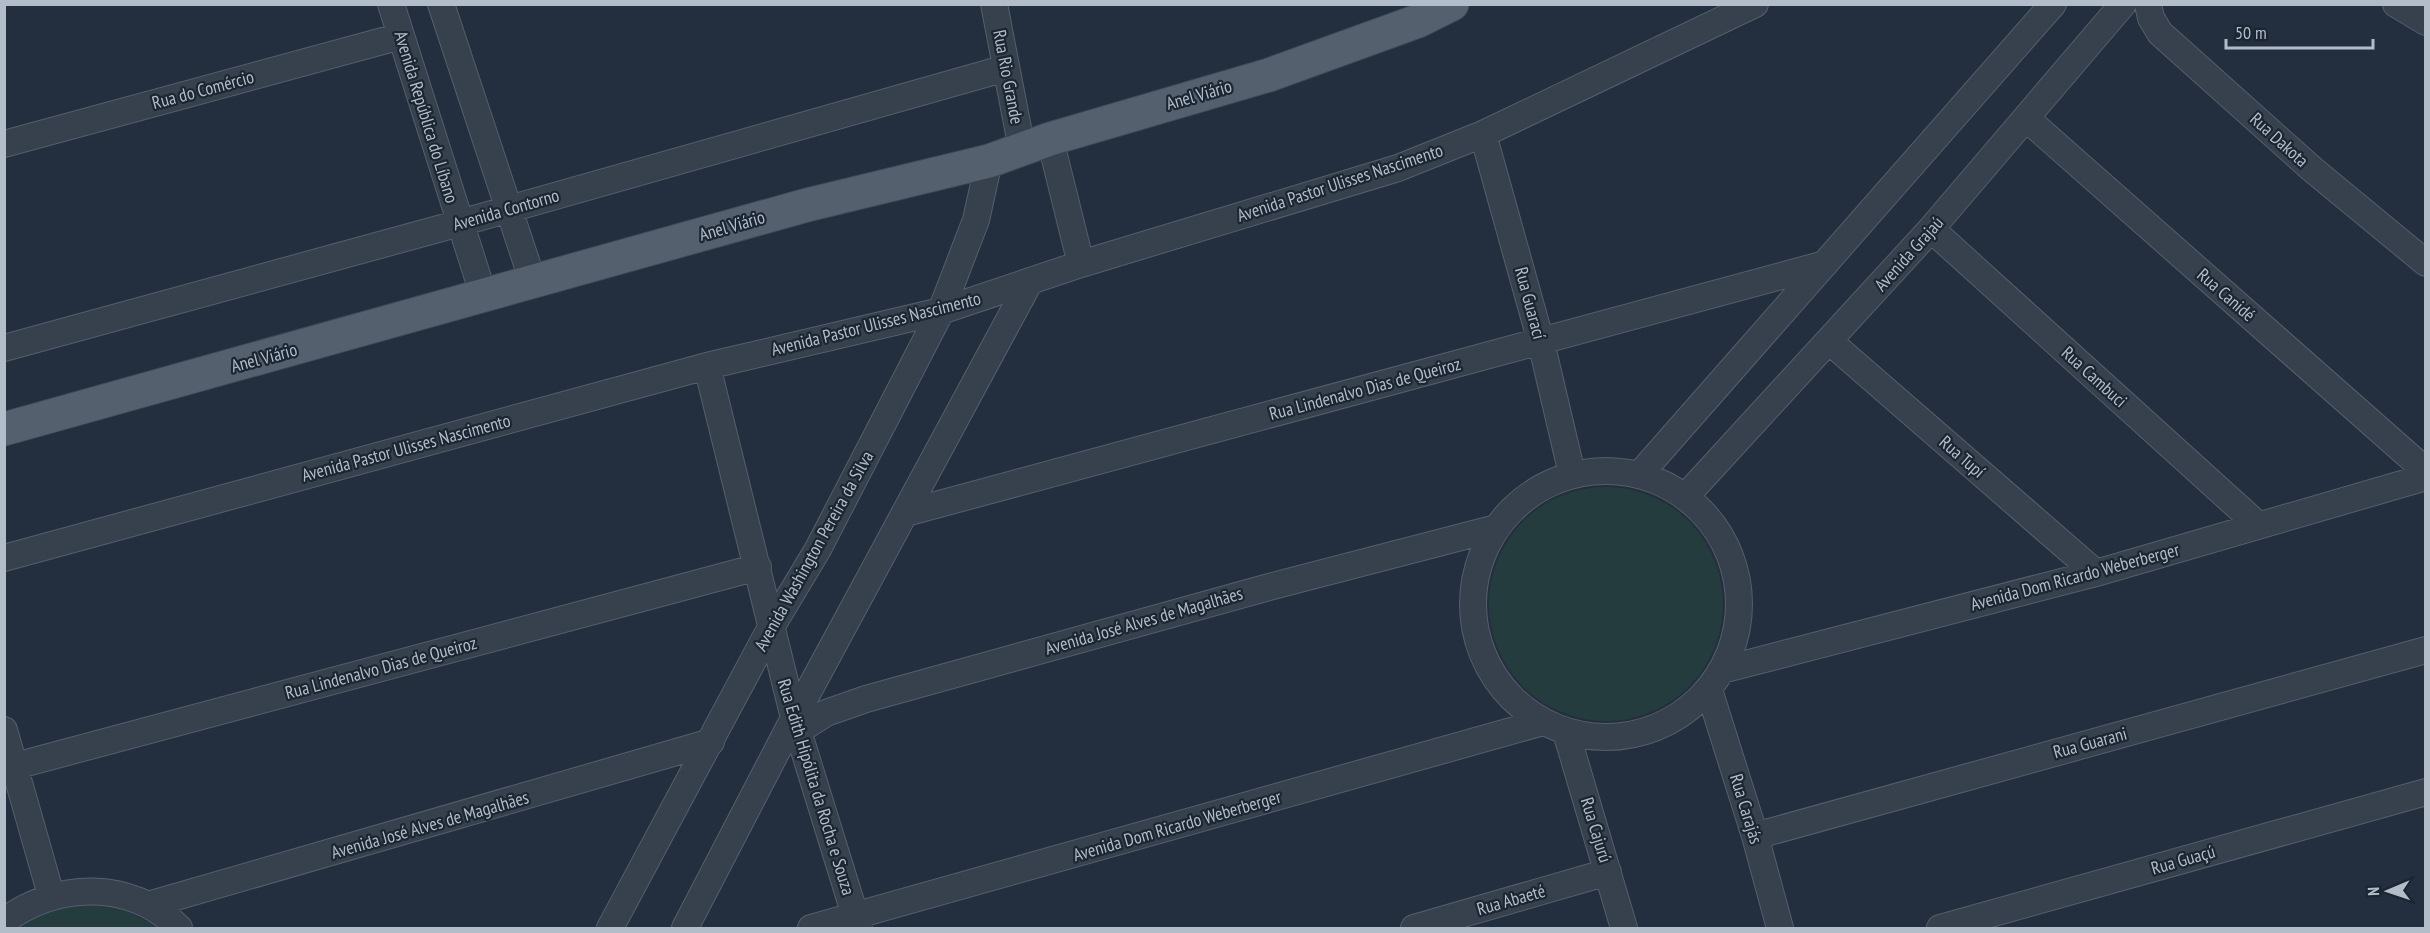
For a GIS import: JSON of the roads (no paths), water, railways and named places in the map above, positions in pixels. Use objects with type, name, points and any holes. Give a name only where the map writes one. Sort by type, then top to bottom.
[{"type":"main road","name":"Anel Viário","points":[[4,429],[484,297],[807,205],[989,161],[1036,144],[1269,75],[1418,21],[1452,4]]},
{"type":"street","name":"Avenida República do Líbano","points":[[391,4],[484,297]]},
{"type":"street","points":[[441,4],[533,282]]},
{"type":"street","name":"Rua Rio Grande","points":[[994,4],[1006,68],[1081,264]]},
{"type":"street","name":"Avenida Pastor Ulisses Nascimento","points":[[4,558],[707,366],[941,311],[1081,264],[1398,168],[1483,134],[1755,4]]},
{"type":"street","points":[[1640,474],[2053,4]]},
{"type":"street","name":"Avenida Grajaú","points":[[1686,496],[1931,229],[2123,4]]},
{"type":"street","name":"Rua Dakota","points":[[2148,4],[2151,18],[2160,33],[2312,169],[2426,263]]},
{"type":"street","points":[[2396,4],[2426,22]]},
{"type":"street","name":"Rua do Comércio","points":[[4,144],[401,36]]},
{"type":"street","name":"Avenida Contorno","points":[[4,348],[460,223],[1006,68]]},
{"type":"street","name":"Rua Canidé","points":[[2027,119],[2426,471]]},
{"type":"street","name":"Rua Guarací","points":[[1483,134],[1541,342],[1572,474]]},
{"type":"street","name":"Avenida Washington Pereira da Silva","points":[[610,928],[770,629],[818,549],[941,311],[976,220],[989,161]]},
{"type":"street","name":"Rua Cambuci","points":[[1931,229],[2258,525]]},
{"type":"street","name":"Rua Lindenalvo Dias de Queiroz","points":[[906,513],[1825,264]]},
{"type":"street","points":[[685,928],[796,725],[1030,281]]},
{"type":"street","name":"Rua Tupí","points":[[1829,341],[2096,573]]},
{"type":"street","name":"Rua Edith Hipólita da Rocha e Souza","points":[[707,366],[758,567],[770,629],[796,725],[857,923]]},
{"type":"street","points":[[1606,469],[1640,474],[1664,482],[1686,496],[1719,531],[1737,576],[1738,624],[1716,680],[1691,708],[1674,720],[1640,734],[1603,738],[1555,727],[1513,700],[1490,670],[1477,636],[1473,599],[1479,562],[1496,528],[1516,504],[1542,486],[1572,474],[1606,469]]},
{"type":"street","name":"Avenida Dom Ricardo Weberberger","points":[[1716,680],[2426,477]]},
{"type":"street","name":"Avenida José Alves de Magalhães","points":[[796,725],[866,699],[1269,586],[1496,528]]},
{"type":"street","name":"Rua Lindenalvo Dias de Queiroz","points":[[10,768],[758,567]]},
{"type":"street","name":"Rua Guarani","points":[[1755,836],[2426,650]]},
{"type":"street","name":"Rua Carajás","points":[[1716,680],[1780,928]]},
{"type":"street","name":"Avenida Dom Ricardo Weberberger","points":[[811,928],[857,923],[1555,727]]},
{"type":"street","name":"Rua Cajurú","points":[[1555,727],[1608,872],[1624,928]]},
{"type":"street","points":[[4,730],[10,768],[51,895]]},
{"type":"street","name":"Avenida José Alves de Magalhães","points":[[148,905],[711,742]]},
{"type":"street","name":"Rua Guaçú","points":[[1940,928],[2426,792]]},
{"type":"street","name":"Rua Abaeté","points":[[1414,928],[1608,872]]},
{"type":"street","points":[[4,921],[23,907],[51,895],[84,890],[106,892],[148,905],[179,928]]}]
